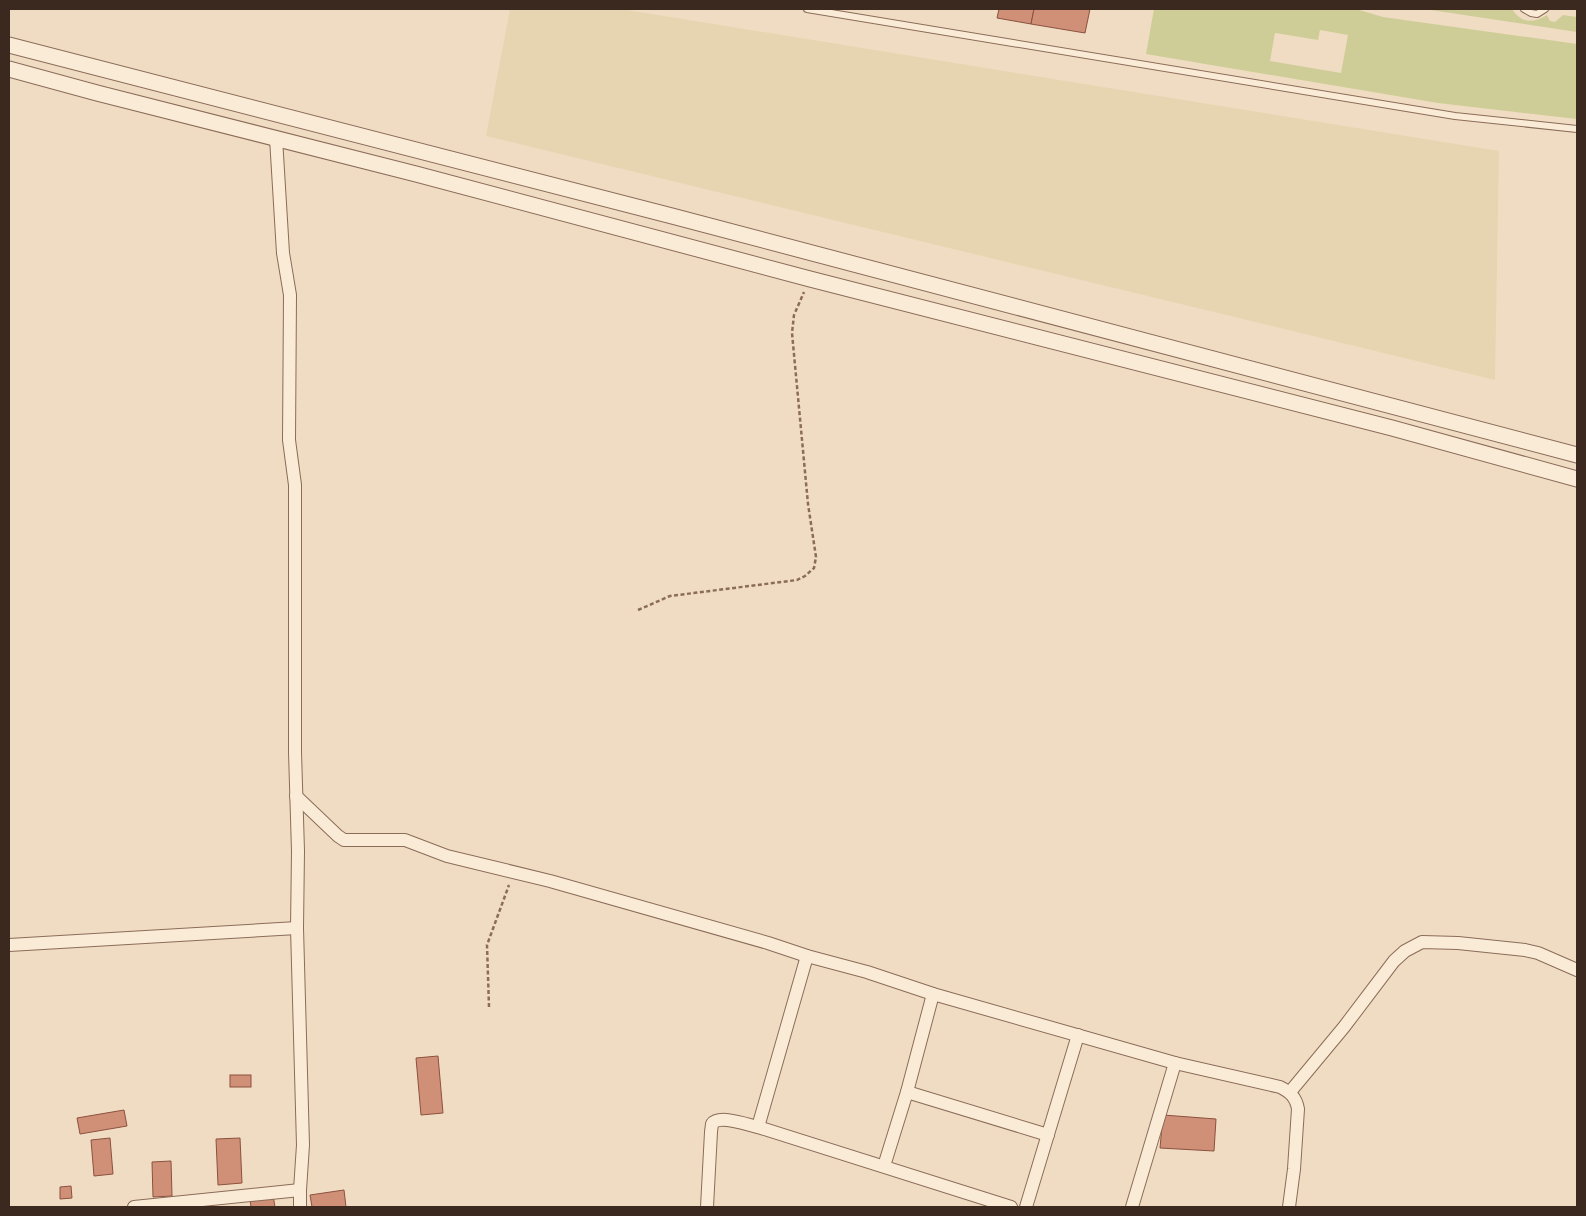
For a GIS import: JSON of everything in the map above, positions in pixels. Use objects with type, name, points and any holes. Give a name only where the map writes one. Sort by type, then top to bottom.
[{"type":"street","points":[[9,45],[681,219],[1577,455]]},
{"type":"street","points":[[9,69],[416,174],[810,279],[1392,428],[1577,479]]},
{"type":"street","points":[[276,138],[283,253],[290,295],[289,440],[295,485],[297,928],[303,1145],[300,1207]]},
{"type":"street","points":[[296,796],[344,840],[405,840],[447,856],[514,872],[768,943],[934,994],[1174,1063],[1280,1087],[1290,1092],[1297,1102],[1298,1109],[1294,1169],[1289,1207]]},
{"type":"street","points":[[9,945],[297,928]]},
{"type":"street","points":[[1290,1092],[1344,1027],[1394,961],[1405,951],[1422,942],[1458,943],[1525,950],[1538,953],[1577,970]]},
{"type":"street","points":[[758,1127],[807,956]]},
{"type":"street","points":[[884,1166],[934,994]]},
{"type":"street","points":[[1026,1207],[1078,1035]]},
{"type":"street","points":[[1132,1207],[1174,1063]]},
{"type":"street","points":[[907,1092],[1048,1135]]},
{"type":"street","points":[[707,1207],[712,1125],[722,1119],[758,1127],[1011,1207]]},
{"type":"street","points":[[134,1207],[300,1190]]},
{"type":"lane","points":[[807,9],[1455,116],[1577,129]]},
{"type":"lane","points":[[1524,9],[1537,14],[1545,9]]},
{"type":"path","points":[[638,610],[670,596],[797,580],[814,568],[816,557],[808,504],[792,333],[794,315],[810,279]]},
{"type":"path","points":[[489,1007],[487,945],[514,872]]},
{"type":"shaded area","points":[[510,9],[621,9],[1499,151],[1495,380],[486,136]]},
{"type":"shaded area","points":[[1154,9],[1356,9],[1383,17],[1577,44],[1577,119],[1438,103],[1146,54]],"holes":[[[1320,30],[1348,35],[1341,73],[1270,61],[1275,33],[1318,40]]]},
{"type":"shaded area","points":[[1424,9],[1512,9],[1519,17],[1528,21],[1537,20],[1547,15],[1550,21],[1555,22],[1563,15],[1577,17],[1577,32]]},
{"type":"building","points":[[999,9],[1034,9],[1031,24],[997,18]]},
{"type":"building","points":[[1034,9],[1090,9],[1085,33],[1031,24]]},
{"type":"building","points":[[438,1056],[443,1113],[421,1115],[416,1058]]},
{"type":"building","points":[[230,1075],[251,1075],[251,1087],[230,1087]]},
{"type":"building","points":[[124,1110],[127,1126],[80,1134],[77,1118]]},
{"type":"building","points":[[1163,1115],[1216,1119],[1214,1151],[1160,1148]]},
{"type":"building","points":[[110,1138],[113,1174],[94,1176],[91,1140]]},
{"type":"building","points":[[240,1138],[242,1183],[218,1185],[216,1139]]},
{"type":"building","points":[[171,1161],[172,1196],[153,1197],[152,1162]]},
{"type":"building","points":[[71,1186],[72,1198],[60,1199],[60,1187]]},
{"type":"building","points":[[344,1190],[346,1207],[312,1207],[310,1195]]},
{"type":"building","points":[[273,1195],[275,1207],[251,1207],[250,1199]]}]
